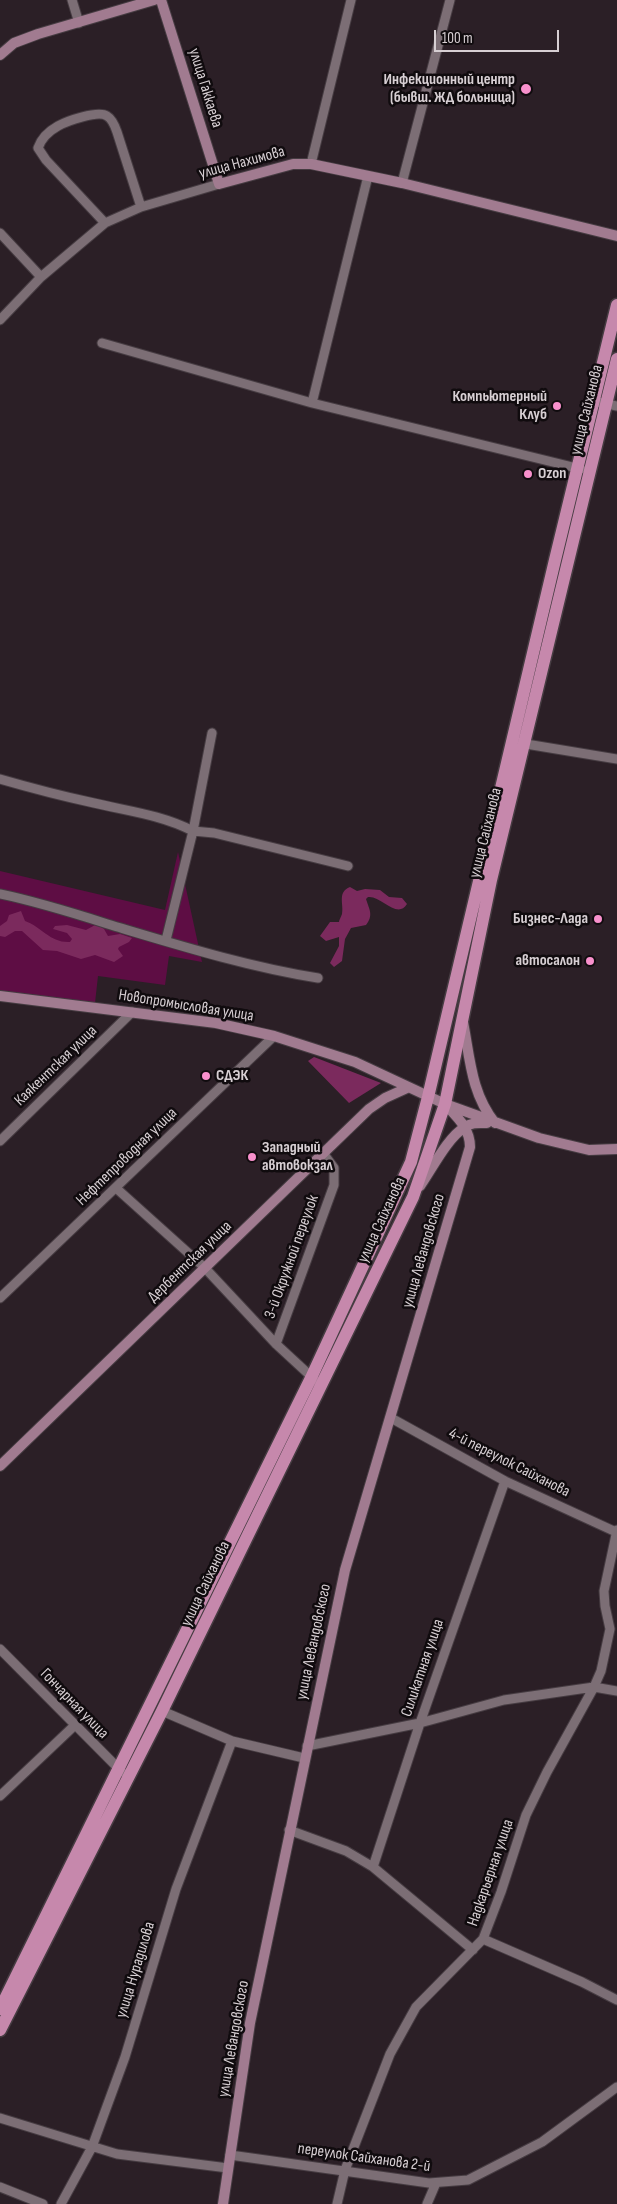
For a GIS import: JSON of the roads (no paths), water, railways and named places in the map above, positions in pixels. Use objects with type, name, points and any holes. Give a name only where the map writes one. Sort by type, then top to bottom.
[{"type":"main road","points":[[518,743],[583,469],[605,404],[617,305]]},
{"type":"main road","name":"улица Сайханова","points":[[605,404],[617,359]]},
{"type":"main road","name":"улица Сайханова","points":[[0,2030],[316,1381],[413,1197],[445,1104],[518,743]]},
{"type":"main road","name":"улица Сайханова","points":[[0,2009],[124,1773],[162,1711],[316,1381],[411,1162],[518,743]]},
{"type":"street","points":[[72,0],[79,23]]},
{"type":"street","points":[[0,55],[14,43],[154,0]]},
{"type":"street","name":"улица Гаккаева","points":[[161,0],[219,184]]},
{"type":"street","points":[[311,164],[351,0]]},
{"type":"street","points":[[402,183],[450,0]]},
{"type":"street","points":[[105,223],[46,160],[38,148],[44,138],[58,126],[98,113],[107,116],[117,132],[142,207]]},
{"type":"street","name":"улица Нахимова","points":[[0,320],[41,277],[105,223],[142,207],[292,164],[311,164],[402,183],[617,236]]},
{"type":"street","points":[[312,403],[368,176]]},
{"type":"street","points":[[0,233],[41,277]]},
{"type":"street","points":[[102,343],[312,403],[583,469]]},
{"type":"street","points":[[166,940],[194,832],[212,733]]},
{"type":"street","points":[[518,743],[617,759]]},
{"type":"street","points":[[0,779],[62,796],[147,814],[174,822],[194,832],[214,834],[348,866]]},
{"type":"street","points":[[0,894],[28,900],[284,973],[318,978]]},
{"type":"street","name":"Новопромысловая улица","points":[[0,996],[216,1023],[274,1036],[355,1062],[386,1075],[407,1088],[496,1124]]},
{"type":"street","name":"Каякентская улица","points":[[0,1141],[132,1012]]},
{"type":"street","points":[[463,1017],[478,1096],[485,1110],[496,1124]]},
{"type":"street","name":"Нефтепроводная улица","points":[[0,1298],[274,1036]]},
{"type":"street","name":"Дербентская улица","points":[[0,1466],[369,1109],[385,1098],[407,1088]]},
{"type":"street","points":[[445,1104],[465,1126]]},
{"type":"street","points":[[413,1197],[453,1136],[465,1126],[475,1123],[496,1124],[561,1144],[589,1150],[617,1149]]},
{"type":"street","name":"улица Левандовского","points":[[222,2204],[250,2023],[304,1758],[345,1570],[470,1146],[470,1138],[465,1126]]},
{"type":"street","name":"3-й Окружной переулок","points":[[276,1344],[334,1185],[334,1168],[323,1153]]},
{"type":"street","points":[[116,1188],[206,1268],[276,1344],[316,1381]]},
{"type":"street","name":"4-й переулок Сайханова","points":[[391,1418],[505,1481],[616,1531]]},
{"type":"street","name":"Силикатная улица","points":[[373,1867],[420,1723],[505,1481]]},
{"type":"street","name":"Надкарьерная улица","points":[[337,2204],[345,2170],[390,2054],[416,2007],[483,1939],[502,1892],[526,1815],[546,1772],[594,1687],[601,1671],[610,1629],[604,1591],[616,1531]]},
{"type":"street","name":"Гончарная улица","points":[[0,1649],[74,1726],[124,1773]]},
{"type":"street","points":[[307,1746],[420,1723],[504,1700],[594,1687],[617,1691]]},
{"type":"street","points":[[162,1711],[232,1742],[304,1758]]},
{"type":"street","points":[[0,1796],[74,1726]]},
{"type":"street","name":"улица Нурадилова","points":[[61,2204],[92,2147],[125,2057],[176,1889],[232,1742]]},
{"type":"street","points":[[289,1830],[346,1851],[373,1867],[473,1950]]},
{"type":"street","points":[[483,1939],[582,1982],[617,2000]]},
{"type":"street","name":"переулок Сайханова 2-й","points":[[230,2155],[345,2170],[429,2184],[468,2180],[542,2142],[617,2087]]},
{"type":"street","points":[[0,2118],[117,2154],[228,2168]]},
{"type":"street","points":[[427,2204],[436,2183]]},
{"type":"street","points":[[0,2187],[44,2204]]},
{"type":"place","name":"Инфекционный центр (бывш. ЖД больница)","points":[[526,89]]},
{"type":"place","name":"Компьютерный Клуб","points":[[557,406]]},
{"type":"place","name":"Ozon","points":[[528,474]]},
{"type":"place","name":"Бизнес-Лада","points":[[598,919]]},
{"type":"place","name":"автосалон","points":[[590,961]]},
{"type":"place","name":"СДЭК","points":[[206,1076]]},
{"type":"place","name":"Западный автовокзал","points":[[252,1157]]}]
